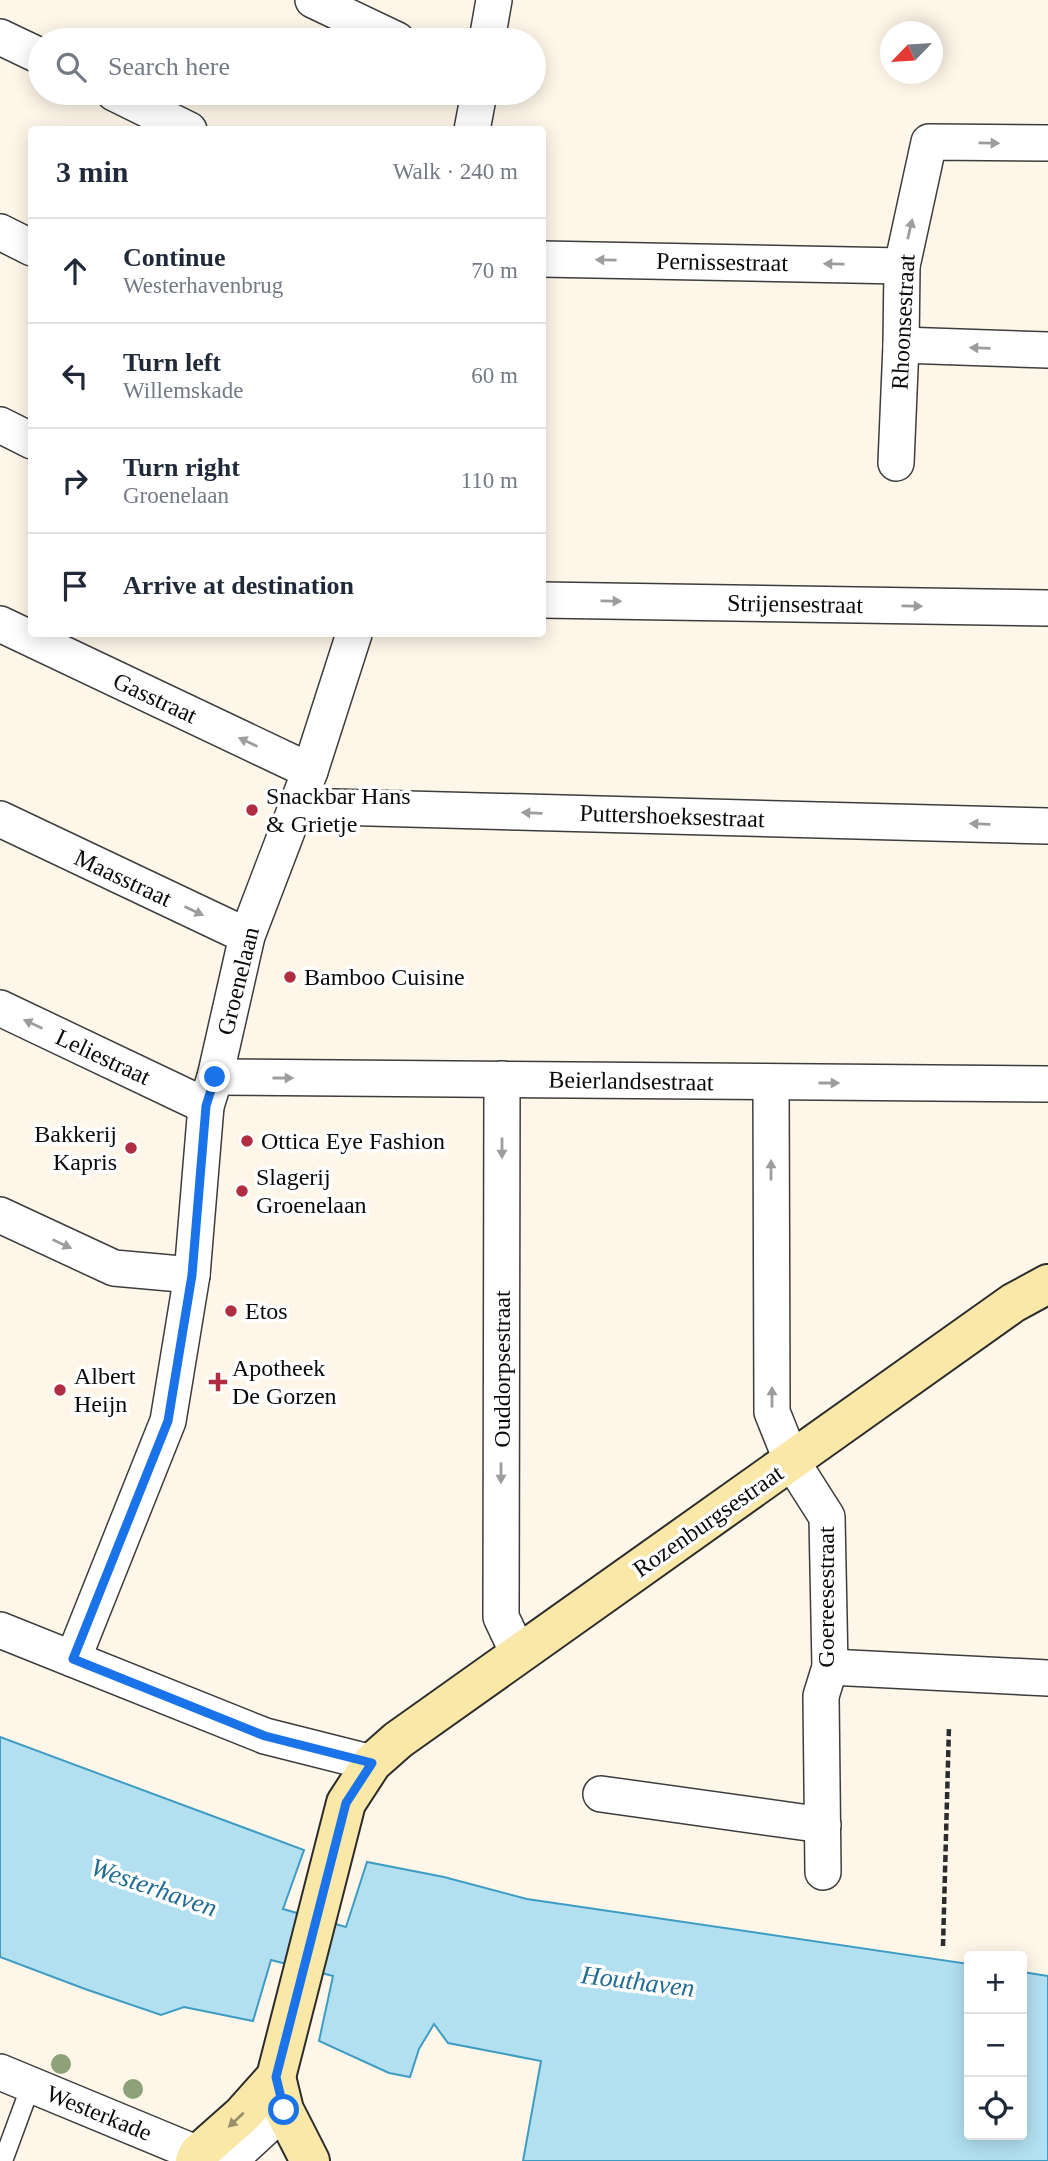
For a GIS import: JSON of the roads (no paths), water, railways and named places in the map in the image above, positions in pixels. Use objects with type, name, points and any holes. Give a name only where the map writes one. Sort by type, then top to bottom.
[{"type":"street","points":[[313,0],[372,28]]},
{"type":"street","points":[[489,28],[494,0]]},
{"type":"street","points":[[0,37],[28,50]]},
{"type":"street","points":[[138,105],[181,126]]},
{"type":"street","points":[[473,126],[477,105]]},
{"type":"street","name":"Rhoonsestraat","points":[[896,463],[902,265],[929,142],[1048,144]]},
{"type":"street","points":[[0,232],[28,246]]},
{"type":"street","name":"Pernissestraat","points":[[546,259],[902,265]]},
{"type":"street","points":[[901,345],[1048,350]]},
{"type":"street","points":[[0,425],[28,438]]},
{"type":"street","name":"Strijensestraat","points":[[546,600],[1048,608]]},
{"type":"street","name":"Gasstraat","points":[[0,624],[310,771]]},
{"type":"street","name":"Groenelaan","points":[[73,1659],[168,1421],[192,1275],[210,1092],[247,936],[310,771],[353,637]]},
{"type":"street","name":"Puttershoeksestraat","points":[[297,806],[1048,826]]},
{"type":"street","name":"Maasstraat","points":[[0,819],[247,936]]},
{"type":"street","name":"Leliestraat","points":[[0,1008],[210,1092]]},
{"type":"street","name":"Beierlandsestraat","points":[[210,1092],[502,1080],[1048,1084]]},
{"type":"street","name":"Ouddorpsestraat","points":[[502,1080],[501,1617],[519,1655]]},
{"type":"street","name":"Goereesestraat","points":[[771,1082],[772,1412],[792,1462],[827,1517],[830,1667],[821,1696],[823,1872]]},
{"type":"street","points":[[0,1215],[114,1268],[192,1275]]},
{"type":"street","name":"Rozenburgsestraat","points":[[280,2093],[303,1972],[346,1803],[372,1763],[398,1740],[1013,1303],[1048,1284]]},
{"type":"street","points":[[0,1630],[265,1736],[372,1763]]},
{"type":"street","points":[[830,1667],[1048,1678]]},
{"type":"street","points":[[601,1794],[823,1825]]},
{"type":"street","name":"Westerkade","points":[[16,2079],[215,2159]]},
{"type":"street","points":[[215,2159],[242,2115],[280,2093],[310,2161]]},
{"type":"lane","points":[[3,2161],[16,2079]]},
{"type":"water","points":[[0,1737],[304,1850],[283,1909],[346,1927],[367,1862],[444,1877],[527,1899],[964,1963],[964,2140],[1027,2140],[1027,1973],[1048,1976],[1048,2161],[523,2161],[541,2061],[448,2043],[434,2024],[419,2049],[410,2077],[389,2073],[319,2041],[333,1976],[271,1960],[253,2021],[184,2007],[161,2015],[0,1957]]},
{"type":"place","name":"Snackbar Hans & Grietje","points":[[252,810]]},
{"type":"place","name":"Bamboo Cuisine","points":[[290,977]]},
{"type":"place","name":"Ottica Eye Fashion","points":[[247,1141]]},
{"type":"place","name":"Bakkerij Kapris","points":[[131,1148]]},
{"type":"place","name":"Slagerij Groenelaan","points":[[242,1191]]},
{"type":"place","name":"Etos","points":[[231,1311]]},
{"type":"place","name":"Apotheek De Gorzen","points":[[218,1382]]},
{"type":"place","name":"Albert Heijn","points":[[60,1390]]},
{"type":"water label","name":"Westerhaven","points":[[154,1887]]},
{"type":"water label","name":"Houthaven","points":[[638,1981]]}]
